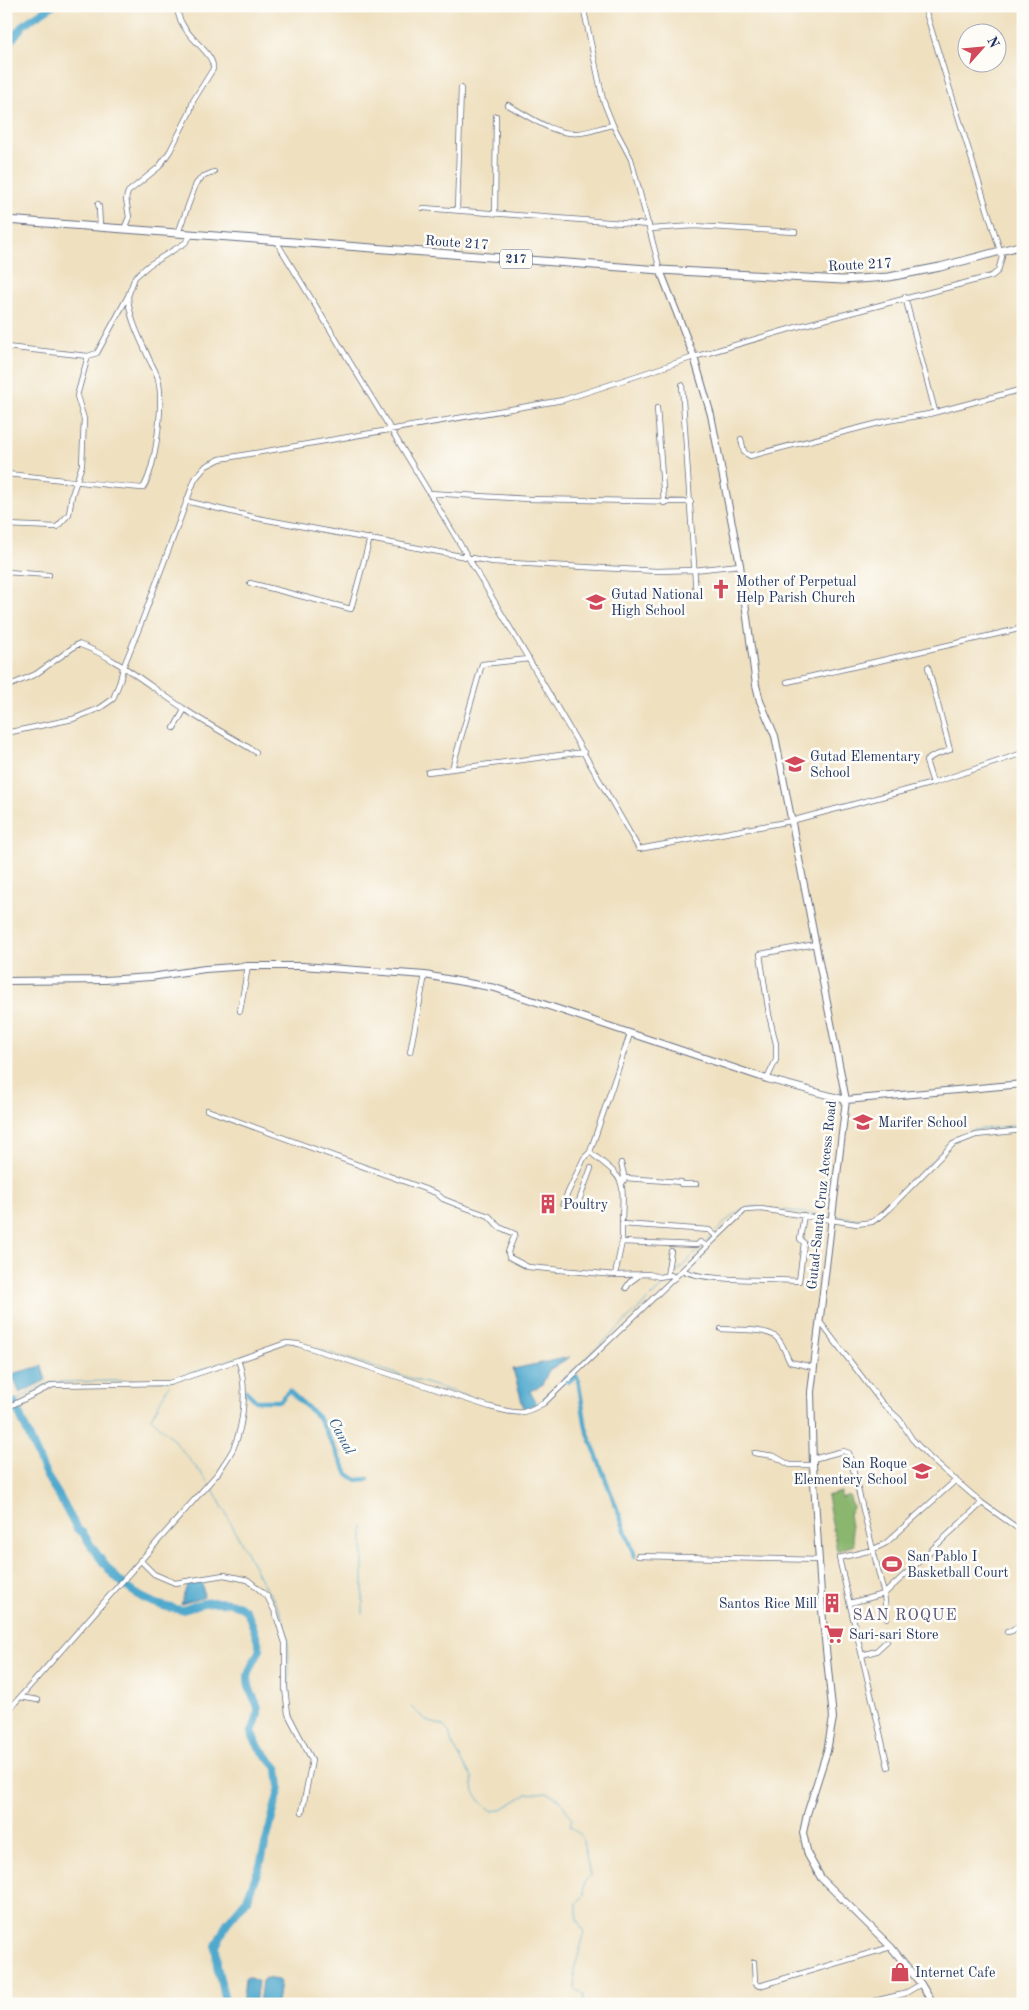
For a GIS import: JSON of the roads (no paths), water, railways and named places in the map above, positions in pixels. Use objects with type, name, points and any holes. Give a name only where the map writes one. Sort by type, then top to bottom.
[{"type":"main road","name":"Route 217","points":[[6,220],[660,270],[842,280],[889,277],[940,267],[1023,245]]},
{"type":"main road","name":"Gutad-Santa Cruz Access Road","points":[[660,270],[694,357],[712,415],[740,565],[756,686],[760,701],[775,736],[846,1100],[811,1392],[813,1462],[826,1656],[834,1718],[827,1751],[804,1824],[805,1844],[808,1855],[821,1878],[891,1947],[922,1984],[933,2004]]},
{"type":"main road","points":[[6,981],[105,980],[248,966],[302,966],[425,975],[495,988],[767,1079],[846,1100],[1023,1084]]},
{"type":"street","points":[[124,229],[129,217],[126,200],[128,192],[159,167],[170,152],[190,112],[193,101],[213,69],[209,55],[186,32],[177,13],[177,6]]},
{"type":"street","points":[[583,6],[604,100],[613,125],[631,159],[660,270]]},
{"type":"street","points":[[6,733],[74,719],[100,708],[113,699],[195,479],[206,466],[220,459],[563,400],[694,357],[800,326],[905,297],[992,276],[998,270],[1002,257],[924,6]]},
{"type":"street","points":[[457,210],[461,88]]},
{"type":"street","points":[[508,105],[541,124],[566,132],[579,133],[613,125]]},
{"type":"street","points":[[496,116],[496,214]]},
{"type":"street","points":[[178,233],[196,184],[202,176],[214,172]]},
{"type":"street","points":[[98,204],[100,227]]},
{"type":"street","points":[[422,208],[649,227],[694,226],[795,232]]},
{"type":"street","points":[[6,347],[88,356],[96,353],[126,305],[136,277],[149,265],[184,243],[192,234]]},
{"type":"street","points":[[276,240],[529,659],[639,849],[791,820],[933,783],[1023,753]]},
{"type":"street","points":[[905,297],[936,411]]},
{"type":"street","points":[[6,474],[76,480],[108,486],[143,488],[149,479],[160,414],[158,379],[126,305]]},
{"type":"street","points":[[6,525],[57,527],[69,514],[76,480],[82,465],[84,419],[77,396],[88,356]]},
{"type":"street","points":[[682,385],[696,596]]},
{"type":"street","points":[[741,440],[744,452],[750,456],[1023,389]]},
{"type":"street","points":[[657,408],[664,502]]},
{"type":"street","points":[[429,493],[529,499],[691,502]]},
{"type":"street","points":[[186,501],[257,518],[493,562],[647,571],[694,570],[740,565]]},
{"type":"street","points":[[250,583],[351,609],[370,538]]},
{"type":"street","points":[[6,572],[49,575]]},
{"type":"street","points":[[787,682],[1023,628]]},
{"type":"street","points":[[6,687],[36,674],[78,644],[91,648],[184,709],[256,752]]},
{"type":"street","points":[[452,769],[482,664],[529,659]]},
{"type":"street","points":[[928,667],[950,750],[926,761],[933,783]]},
{"type":"street","points":[[174,728],[184,709]]},
{"type":"street","points":[[428,772],[584,752]]},
{"type":"street","points":[[767,1079],[776,1060],[776,1044],[769,1015],[760,954],[816,944]]},
{"type":"street","points":[[240,1011],[248,966]]},
{"type":"street","points":[[410,1052],[425,975]]},
{"type":"street","points":[[591,1168],[579,1201],[572,1205],[562,1203],[584,1158],[590,1152],[630,1034]]},
{"type":"street","points":[[207,1110],[436,1193],[443,1199],[489,1216],[499,1227],[515,1234],[508,1252],[509,1257],[528,1267],[615,1275],[649,1274],[659,1277],[671,1275],[675,1278]]},
{"type":"street","points":[[6,1408],[53,1385],[169,1383],[286,1343],[298,1344],[490,1407],[516,1412],[528,1412],[544,1403],[745,1210],[761,1209],[858,1224],[872,1222],[885,1213],[953,1144],[976,1135],[1023,1130]]},
{"type":"street","points":[[590,1152],[617,1174],[623,1182]]},
{"type":"street","points":[[621,1163],[624,1176],[622,1220]]},
{"type":"street","points":[[623,1182],[625,1178],[641,1178],[681,1182],[681,1184],[696,1184]]},
{"type":"street","points":[[683,1270],[692,1275],[799,1281],[804,1243],[800,1239],[804,1215]]},
{"type":"street","points":[[615,1275],[622,1242],[622,1224],[710,1230],[716,1236]]},
{"type":"street","points":[[622,1242],[682,1245],[697,1245],[700,1242],[707,1246]]},
{"type":"street","points":[[667,1276],[671,1251]]},
{"type":"street","points":[[626,1288],[630,1282],[641,1274]]},
{"type":"street","points":[[820,1322],[882,1403],[900,1420],[912,1439],[931,1459],[982,1503],[1023,1532]]},
{"type":"street","points":[[720,1329],[754,1331],[774,1336],[783,1347],[790,1362],[813,1367]]},
{"type":"street","points":[[6,1713],[218,1473],[233,1448],[241,1424],[244,1396],[238,1360]]},
{"type":"street","points":[[754,1453],[774,1456],[788,1465],[813,1462],[843,1451],[849,1453],[884,1594],[887,1618]]},
{"type":"street","points":[[888,1767],[839,1558],[872,1550],[886,1543],[956,1480]]},
{"type":"street","points":[[850,1603],[884,1594],[982,1503]]},
{"type":"street","points":[[638,1556],[820,1560]]},
{"type":"street","points":[[140,1560],[154,1574],[175,1584],[224,1575],[248,1580],[267,1596],[275,1612],[285,1644],[285,1688],[288,1714],[312,1760],[302,1812]]},
{"type":"street","points":[[1007,1632],[1012,1631],[1023,1622]]},
{"type":"street","points":[[862,1655],[876,1650],[887,1641]]},
{"type":"street","points":[[20,1697],[38,1700]]},
{"type":"street","points":[[754,1962],[755,1983],[759,1986],[891,1947]]},
{"type":"street","points":[[874,2001],[904,1994],[922,1984]]},
{"type":"water","points":[[570,1357],[549,1370],[542,1385],[530,1391],[536,1403],[524,1409],[513,1369]]},
{"type":"water","points":[[42,1366],[46,1380],[20,1393],[11,1374]]},
{"type":"water","points":[[202,1582],[204,1597],[181,1604],[187,1585]]},
{"type":"water","points":[[247,1977],[258,1981],[255,2004],[242,2004],[245,1979]]},
{"type":"water","points":[[265,1978],[280,1982],[277,2004],[259,2004],[262,1981]]},
{"type":"waterway","points":[[6,47],[24,24],[52,6]]},
{"type":"waterway","points":[[834,1216],[866,1220],[880,1213],[954,1139],[973,1130],[1023,1125]]},
{"type":"waterway","points":[[716,1232],[739,1211],[750,1207],[757,1207]]},
{"type":"waterway","points":[[783,1210],[827,1216]]},
{"type":"waterway","points":[[706,1242],[713,1236]]},
{"type":"waterway","points":[[674,1275],[702,1246]]},
{"type":"waterway","points":[[533,1406],[542,1400],[669,1280]]},
{"type":"waterway","points":[[14,1402],[40,1387],[54,1382],[171,1380],[289,1340],[495,1405],[520,1410]]},
{"type":"waterway","points":[[565,1378],[568,1382],[576,1376],[578,1379],[586,1428],[635,1556]]},
{"type":"waterway","points":[[169,1385],[151,1418],[170,1436],[208,1482]]},
{"type":"waterway","name":"Canal","points":[[246,1391],[256,1401],[280,1401],[289,1391],[318,1417],[348,1474],[357,1480],[368,1479]]},
{"type":"waterway","points":[[14,1402],[46,1475],[77,1529],[83,1533],[99,1558],[118,1579],[140,1596],[167,1607],[182,1610],[198,1604],[225,1602],[241,1607],[252,1622],[260,1649],[249,1671],[248,1678],[251,1693],[258,1707],[256,1722],[251,1733],[259,1747],[278,1769],[280,1787],[260,1865],[247,1899],[227,1923],[216,1946],[217,1966],[225,2001],[231,2004]]},
{"type":"waterway","points":[[211,1485],[282,1617],[288,1646],[290,1712]]},
{"type":"waterway","points":[[363,1526],[363,1614]]},
{"type":"waterway","points":[[411,1707],[427,1721],[443,1726],[449,1732],[452,1744],[472,1778],[474,1792],[483,1804],[493,1811],[500,1810],[527,1794],[547,1792],[559,1799],[572,1819],[570,1826],[582,1837],[590,1875],[584,1883],[584,1895],[577,1903],[577,1920],[585,1932],[574,1970],[575,1989],[584,1994],[584,2004]]},
{"type":"place","name":"Mother of Perpetual Help Parish Church","points":[[721,589]]},
{"type":"place","name":"Gutad National High School","points":[[596,602]]},
{"type":"place","name":"Gutad Elementary School","points":[[795,764]]},
{"type":"place","name":"Marifer School","points":[[863,1122]]},
{"type":"place","name":"Poultry","points":[[548,1204]]},
{"type":"place","name":"San Roque Elementery School","points":[[922,1471]]},
{"type":"place","name":"San Pablo I Basketball Court","points":[[892,1564]]},
{"type":"place","name":"Santos Rice Mill","points":[[832,1603]]},
{"type":"place","name":"Sari-sari Store","points":[[834,1634]]},
{"type":"place","name":"Internet Cafe","points":[[900,1972]]},
{"type":"district","name":"SAN ROQUE","points":[[905,1614]]}]
